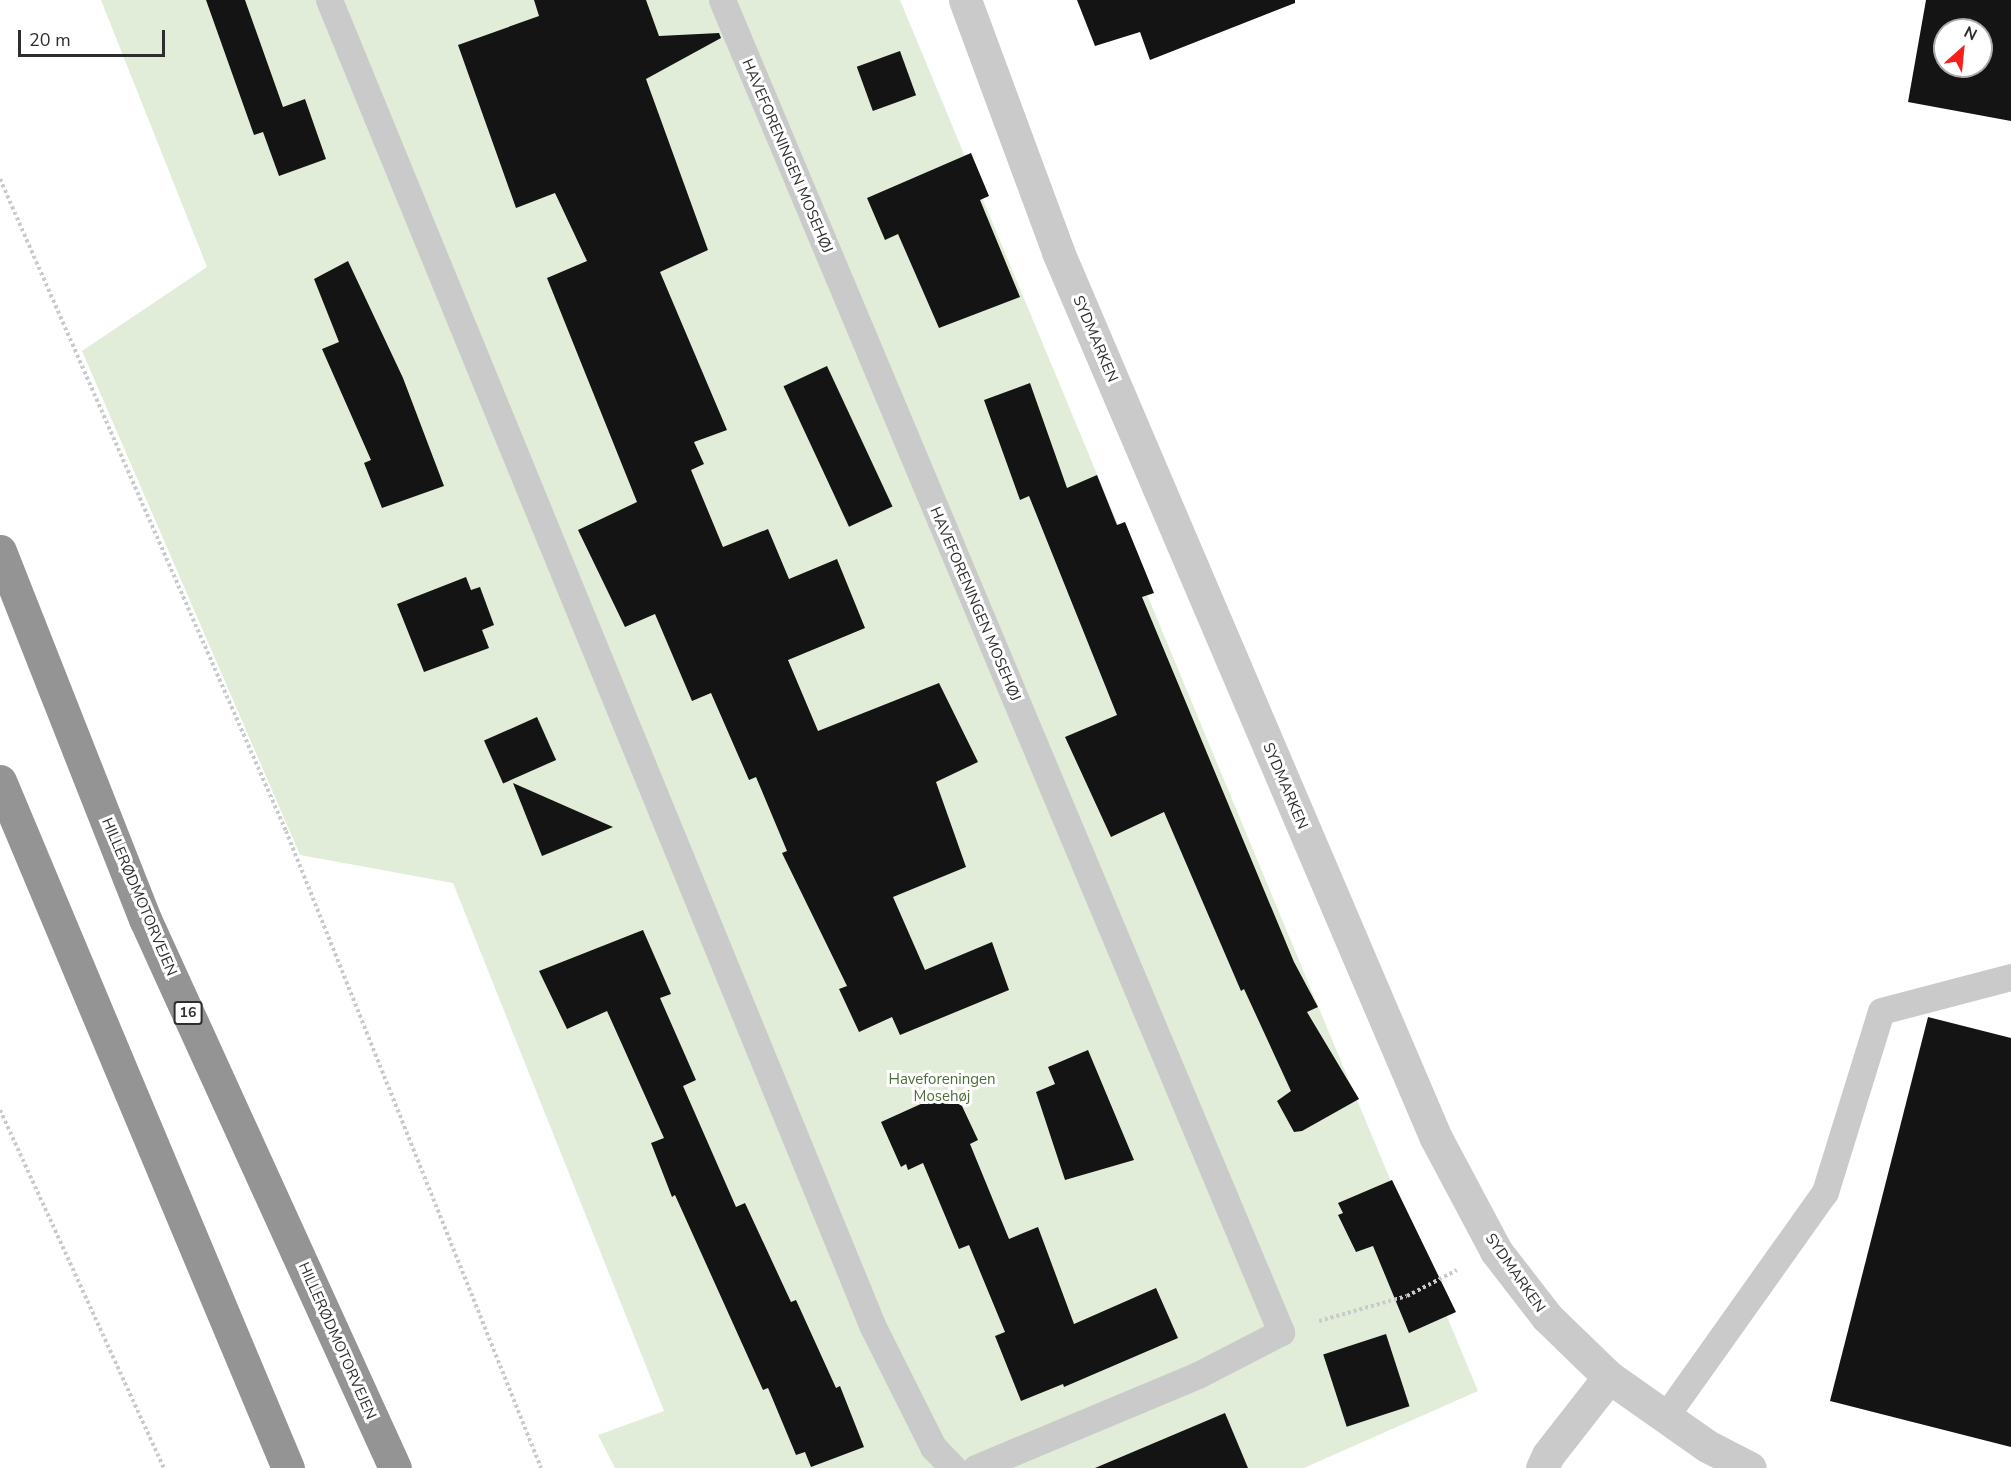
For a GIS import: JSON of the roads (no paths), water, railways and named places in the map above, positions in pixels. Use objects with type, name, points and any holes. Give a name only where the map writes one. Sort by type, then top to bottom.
[{"type":"highway","name":"HILLERØDMOTORVEJEN","points":[[0,551],[145,919],[395,1468]]},
{"type":"highway","points":[[0,781],[288,1468]]},
{"type":"street","name":"SYDMARKEN","points":[[965,0],[1063,263],[1427,1118],[1496,1251],[1547,1317],[1609,1377],[1707,1446],[1750,1468]]},
{"type":"street","points":[[1542,1468],[1548,1455],[1609,1377]]},
{"type":"lane","points":[[328,0],[873,1327],[933,1447],[953,1468]]},
{"type":"lane","name":"HAVEFORENINGEN MOSEHØJ","points":[[722,0],[1281,1332],[1198,1375],[976,1468]]},
{"type":"lane","points":[[1665,1417],[1826,1192],[1881,1011],[2011,977]]},
{"type":"park label","name":"Haveforeningen Mosehøj","points":[[942,1088]]}]
